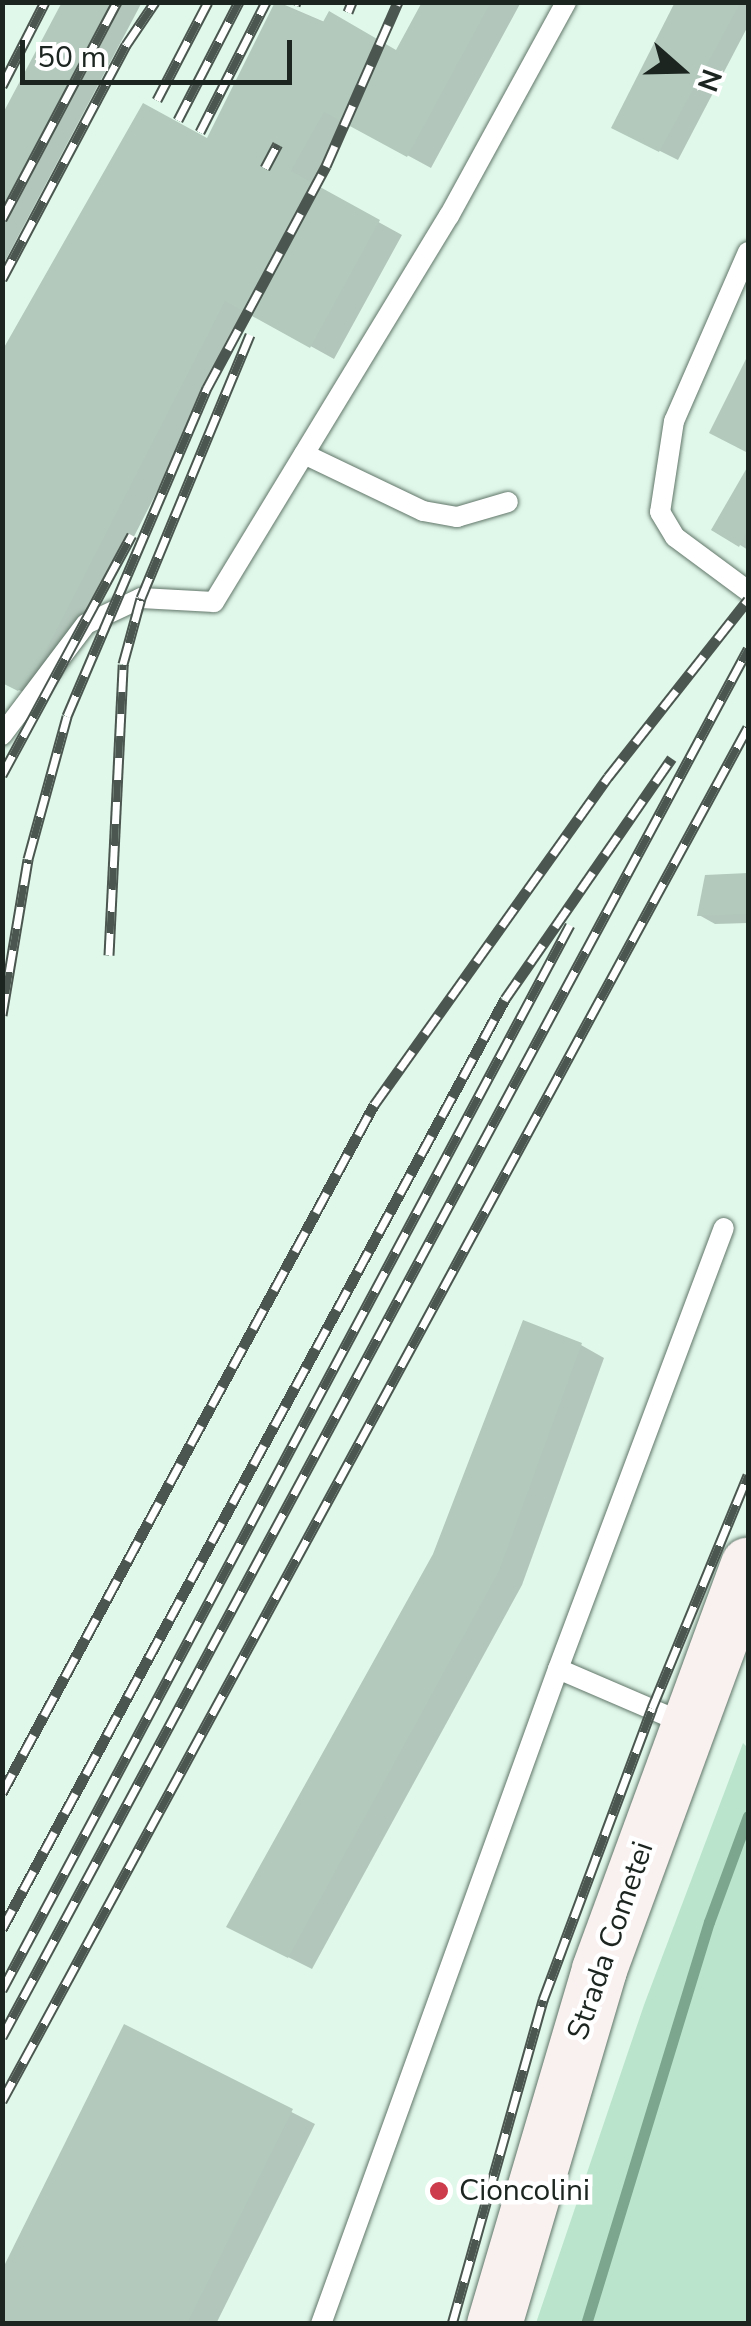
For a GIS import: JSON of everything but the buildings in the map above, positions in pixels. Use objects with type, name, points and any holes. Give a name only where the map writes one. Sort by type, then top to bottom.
[{"type":"street","name":"Strada Cometei","points":[[494,2324],[599,1969],[686,1724],[748,1565]]},
{"type":"lane","points":[[2,735],[86,624],[141,598],[214,602],[450,216],[566,2]]},
{"type":"lane","points":[[745,581],[675,536],[660,512],[661,477],[674,421],[748,252]]},
{"type":"lane","points":[[304,454],[424,512],[457,517],[508,502]]},
{"type":"lane","points":[[321,2324],[558,1669],[724,1228]]},
{"type":"lane","points":[[558,1669],[686,1724]]},
{"type":"green space","points":[[743,1743],[748,1748],[748,2323],[536,2323],[644,2005]]},
{"type":"waterway","points":[[586,2324],[709,1922],[748,1816]]},
{"type":"railway","points":[[2,86],[45,2]]},
{"type":"railway","points":[[2,219],[117,2]]},
{"type":"railway","points":[[2,279],[126,45],[155,2]]},
{"type":"railway","points":[[157,100],[208,2]]},
{"type":"railway","points":[[178,120],[239,2]]},
{"type":"railway","points":[[200,132],[266,2]]},
{"type":"railway","points":[[348,12],[352,2]]},
{"type":"railway","points":[[2,1015],[28,859],[67,716],[207,388],[326,166],[398,2]]},
{"type":"railway","points":[[265,168],[278,144]]},
{"type":"railway","points":[[109,955],[123,664],[141,598],[250,335]]},
{"type":"railway","points":[[2,775],[132,535]]},
{"type":"railway","points":[[2,1793],[374,1105],[608,777],[748,600]]},
{"type":"railway","points":[[2,2037],[748,649]]},
{"type":"railway","points":[[2,2101],[748,727]]},
{"type":"railway","points":[[2,1929],[505,999],[672,758]]},
{"type":"railway","points":[[2,1990],[570,925]]},
{"type":"railway","points":[[452,2324],[543,2000],[652,1708],[748,1475]]},
{"type":"place","name":"Cioncolini","points":[[439,2191]]}]
